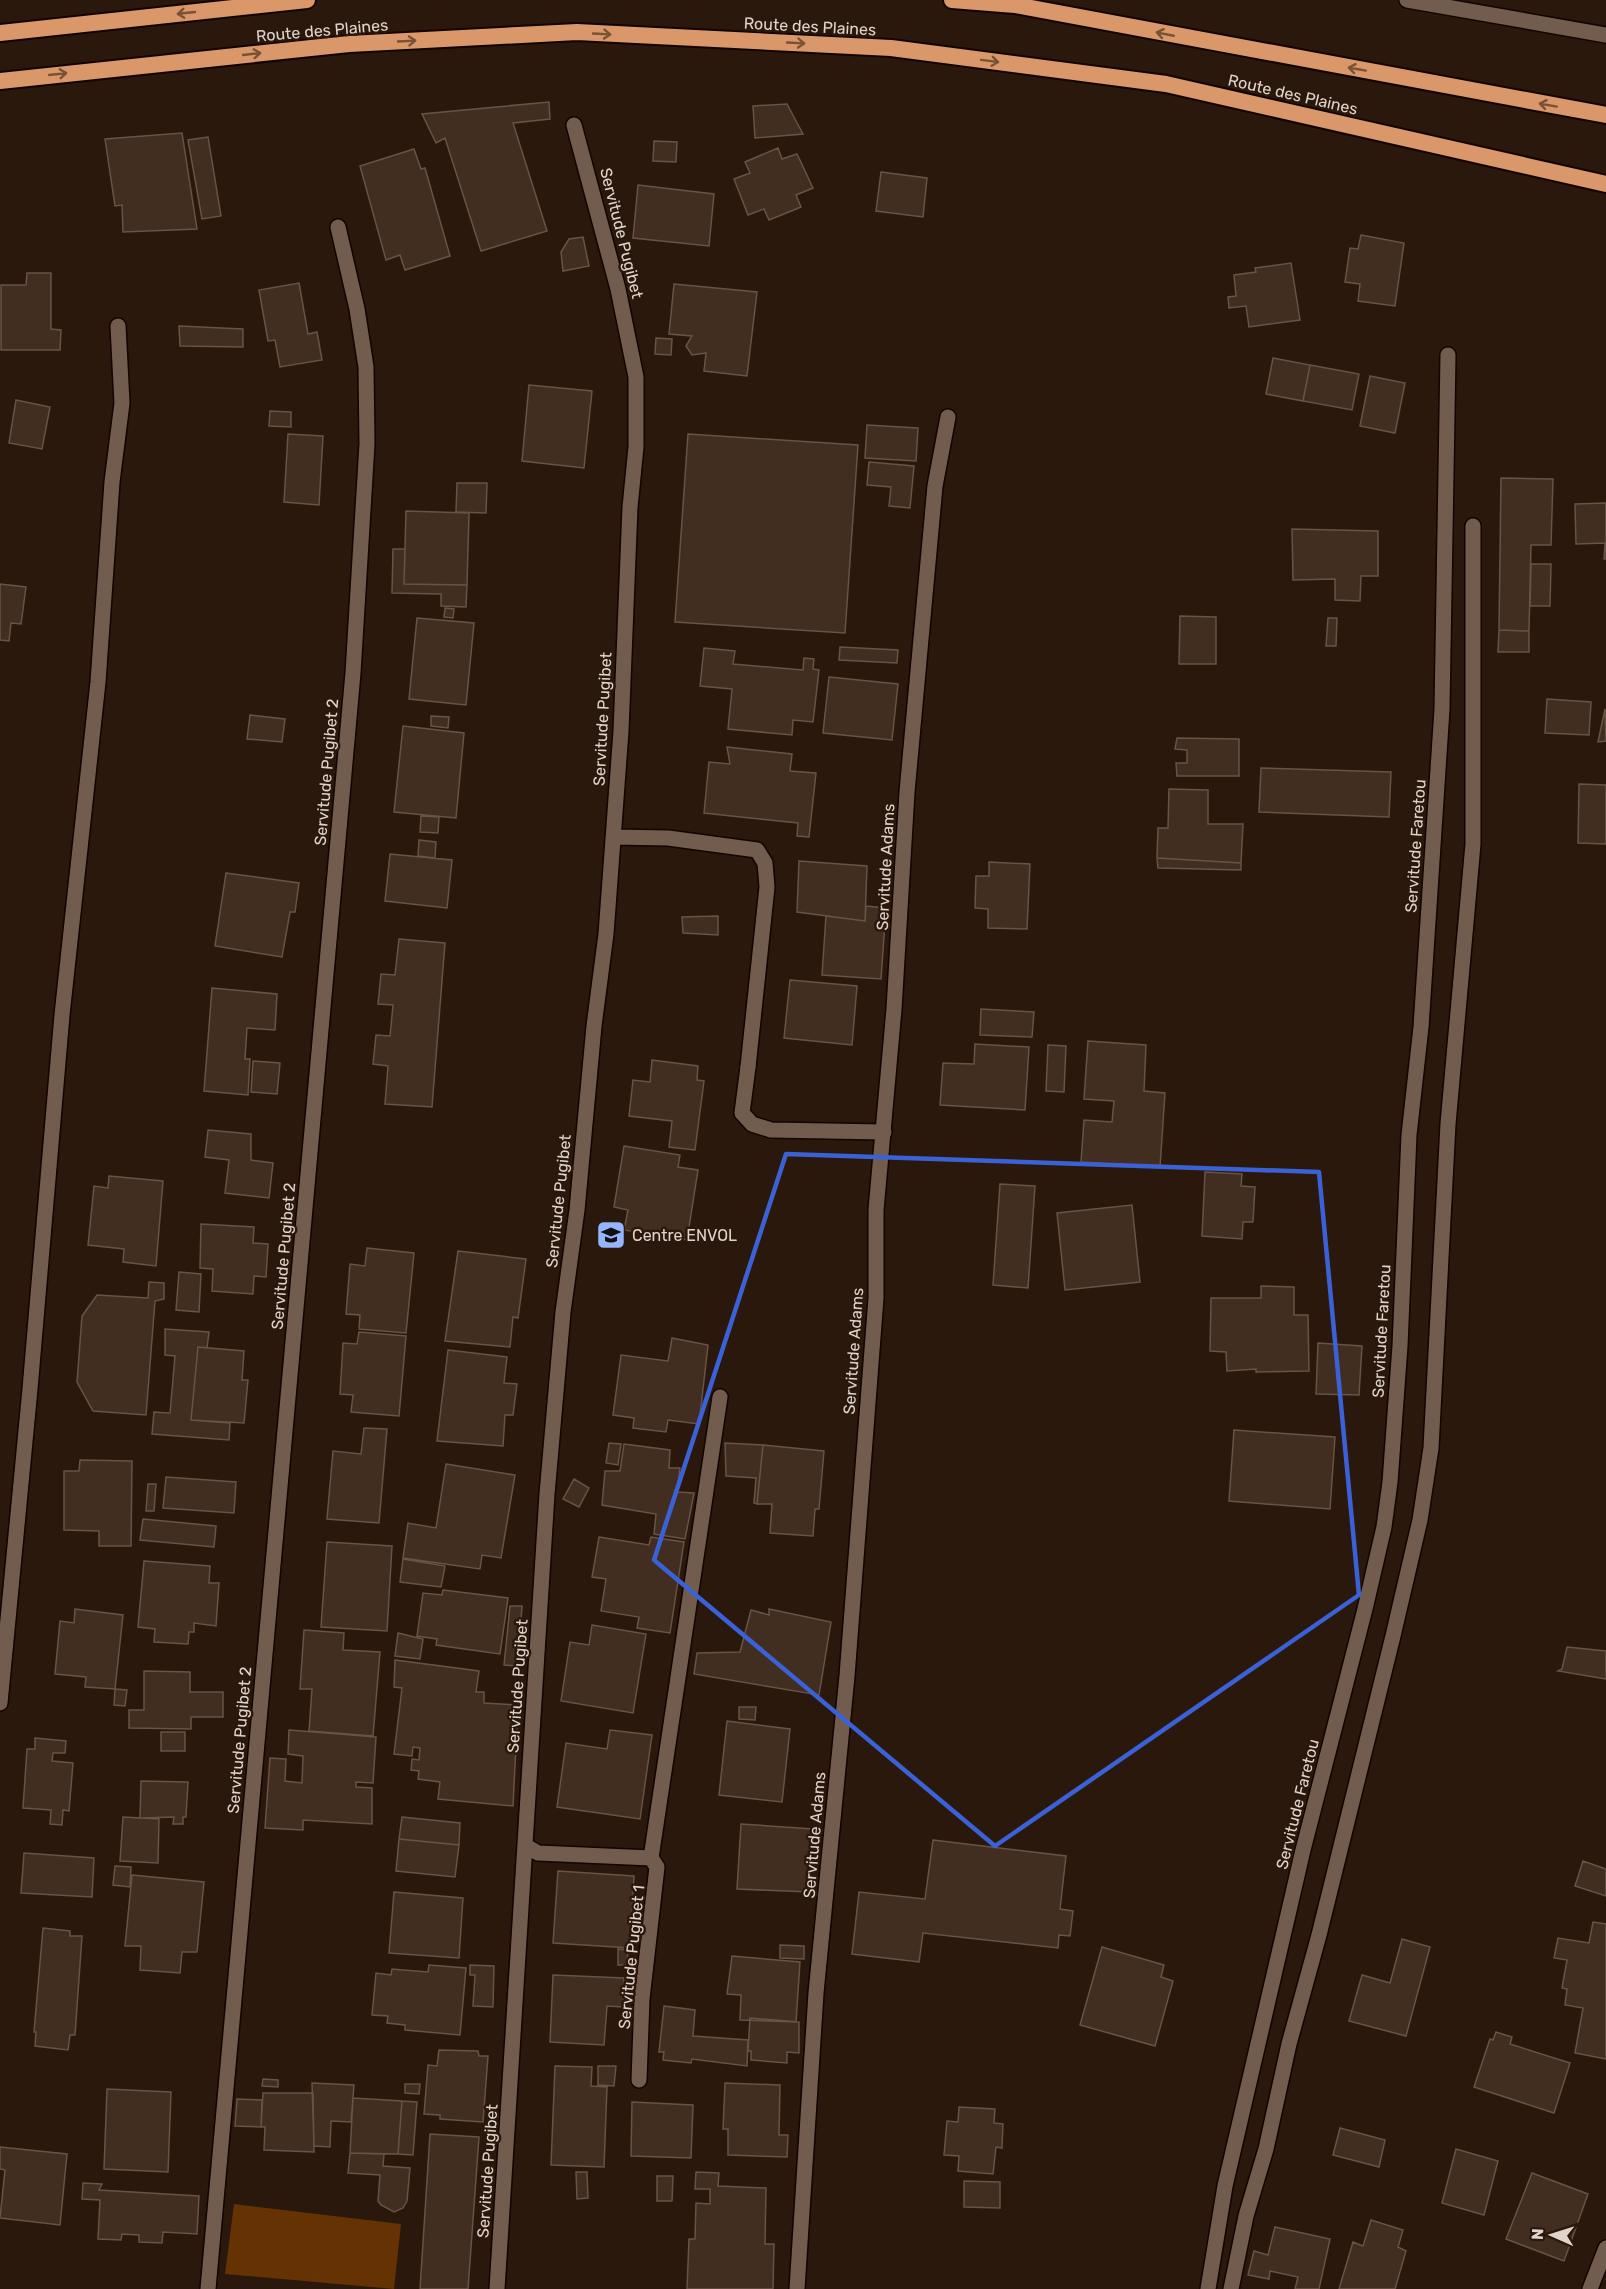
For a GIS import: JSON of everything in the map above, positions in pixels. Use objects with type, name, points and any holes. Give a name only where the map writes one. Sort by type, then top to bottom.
[{"type":"highway","name":"Route des Plaines","points":[[0,33],[307,0]]},
{"type":"highway","name":"Route des Plaines","points":[[952,0],[1015,5],[1606,115]]},
{"type":"highway","name":"Route des Plaines","points":[[0,81],[348,44],[577,32],[891,48],[1166,84],[1606,184]]},
{"type":"street","points":[[1407,0],[1606,35]]},
{"type":"street","name":"Servitude Pugibet","points":[[496,2289],[547,1494],[563,1312],[577,1210],[614,837],[630,512],[636,447],[636,377],[618,290],[574,124]]},
{"type":"street","name":"Servitude Pugibet 2","points":[[208,2289],[354,662],[367,444],[366,368],[357,309],[338,227]]},
{"type":"street","points":[[0,1703],[62,1015],[98,682],[112,482],[122,403],[118,326]]},
{"type":"street","name":"Servitude Faretou","points":[[1208,2289],[1228,2174],[1303,1850],[1365,1609],[1384,1527],[1390,1482],[1400,1346],[1409,1135],[1421,1027],[1442,709],[1448,355]]},
{"type":"street","name":"Servitude Adams","points":[[797,2289],[816,1992],[847,1676],[876,1298],[876,1210],[897,965],[907,792],[935,486],[948,417]]},
{"type":"street","points":[[1231,2289],[1246,2216],[1266,2149],[1289,2044],[1319,1935],[1393,1636],[1420,1520],[1431,1448],[1448,1124],[1473,844],[1475,661],[1473,526]]},
{"type":"street","points":[[614,837],[668,838],[757,850],[765,863],[767,887],[742,1113],[752,1124],[771,1130],[884,1132]]},
{"type":"street","name":"Servitude Pugibet 1","points":[[639,2080],[642,1999],[657,1879],[657,1867],[651,1858],[720,1397]]},
{"type":"street","points":[[526,1846],[538,1853],[651,1858]]},
{"type":"street","points":[[1590,2289],[1606,2248]]},
{"type":"highlighted area","points":[[786,1154],[1319,1172],[1359,1595],[995,1846],[654,1560]]},
{"type":"shaded area","points":[[234,2204],[401,2224],[394,2289],[225,2274]]},
{"type":"building","points":[[549,102],[550,119],[513,123],[547,231],[481,251],[445,138],[436,143],[422,114]]},
{"type":"building","points":[[787,104],[803,134],[755,138],[753,106]]},
{"type":"building","points":[[182,133],[197,229],[123,232],[122,205],[115,206],[105,139]]},
{"type":"building","points":[[208,137],[221,216],[202,219],[188,140]]},
{"type":"building","points":[[654,141],[677,142],[676,162],[653,161]]},
{"type":"building","points":[[778,148],[782,159],[797,154],[813,188],[796,195],[801,207],[769,220],[764,209],[748,215],[734,179],[750,173],[745,162]]},
{"type":"building","points":[[414,149],[421,169],[425,168],[450,256],[405,270],[400,255],[386,260],[360,166]]},
{"type":"building","points":[[881,172],[927,178],[923,217],[876,211]]},
{"type":"building","points":[[638,185],[714,194],[709,246],[633,238]]},
{"type":"building","points":[[1361,235],[1404,243],[1395,306],[1358,301],[1360,284],[1345,282],[1350,248],[1358,249]]},
{"type":"building","points":[[583,237],[589,266],[563,271],[561,252],[569,239]]},
{"type":"building","points":[[1291,263],[1300,320],[1249,327],[1246,306],[1229,308],[1228,297],[1236,296],[1234,275],[1256,272],[1255,268]]},
{"type":"building","points":[[27,273],[51,273],[51,329],[61,330],[60,350],[1,350],[1,285],[26,285]]},
{"type":"building","points":[[299,283],[308,334],[317,332],[322,360],[280,367],[275,340],[268,341],[259,290]]},
{"type":"building","points":[[674,284],[757,292],[747,376],[704,371],[706,353],[692,355],[686,346],[692,336],[669,334]]},
{"type":"building","points":[[179,326],[243,329],[243,347],[180,346]]},
{"type":"building","points":[[656,338],[672,339],[671,355],[655,354]]},
{"type":"building","points":[[1273,358],[1310,365],[1303,401],[1266,394]]},
{"type":"building","points":[[1310,365],[1359,374],[1352,410],[1303,401]]},
{"type":"building","points":[[1370,376],[1405,383],[1395,433],[1360,426]]},
{"type":"building","points":[[529,385],[592,391],[584,468],[522,461]]},
{"type":"building","points":[[16,400],[50,407],[42,449],[9,443]]},
{"type":"building","points":[[270,411],[291,412],[291,427],[269,426]]},
{"type":"building","points":[[867,425],[918,428],[916,461],[865,458]]},
{"type":"building","points":[[288,434],[323,436],[319,505],[284,502]]},
{"type":"building","points":[[688,434],[858,445],[845,633],[675,622]]},
{"type":"building","points":[[869,462],[914,466],[910,508],[889,506],[891,487],[867,485]]},
{"type":"building","points":[[1501,478],[1553,479],[1551,545],[1531,545],[1529,631],[1499,630]]},
{"type":"building","points":[[457,483],[487,483],[486,513],[456,512]]},
{"type":"building","points":[[1606,503],[1606,559],[1604,559],[1605,543],[1576,544],[1575,504]]},
{"type":"building","points":[[406,511],[469,513],[467,585],[404,584]]},
{"type":"building","points":[[1292,529],[1378,531],[1378,576],[1361,576],[1360,601],[1335,600],[1335,579],[1293,580]]},
{"type":"building","points":[[393,549],[405,549],[404,584],[467,585],[466,607],[441,606],[441,594],[392,593]]},
{"type":"building","points":[[1531,564],[1551,564],[1550,606],[1530,606]]},
{"type":"building","points":[[0,584],[26,587],[21,624],[11,623],[9,641],[0,640]]},
{"type":"building","points":[[445,608],[454,609],[453,618],[444,617]]},
{"type":"building","points":[[1180,616],[1216,617],[1216,664],[1179,664]]},
{"type":"building","points":[[417,618],[474,623],[466,705],[409,699]]},
{"type":"building","points":[[1328,618],[1337,618],[1336,646],[1326,646]]},
{"type":"building","points":[[1499,630],[1529,631],[1529,652],[1498,652]]},
{"type":"building","points":[[840,647],[898,650],[897,663],[839,660]]},
{"type":"building","points":[[704,648],[735,651],[733,664],[803,670],[804,658],[814,659],[813,669],[819,670],[813,722],[793,720],[792,735],[728,729],[732,689],[700,686]]},
{"type":"building","points":[[829,677],[898,684],[892,740],[823,733]]},
{"type":"building","points":[[1547,699],[1591,702],[1589,735],[1545,733]]},
{"type":"building","points":[[1605,709],[1606,741],[1598,742]]},
{"type":"building","points":[[250,715],[285,719],[282,742],[247,739]]},
{"type":"building","points":[[431,716],[449,717],[448,728],[431,726]]},
{"type":"building","points":[[403,726],[464,733],[456,818],[394,812]]},
{"type":"building","points":[[1177,738],[1239,739],[1239,776],[1177,776],[1176,763],[1187,763],[1187,750],[1175,749]]},
{"type":"building","points":[[727,747],[792,754],[790,771],[816,773],[809,837],[797,836],[798,823],[704,813],[709,762],[730,764]]},
{"type":"building","points":[[1261,768],[1391,772],[1389,817],[1259,812]]},
{"type":"building","points":[[1579,784],[1606,785],[1606,844],[1578,843]]},
{"type":"building","points":[[1169,789],[1208,790],[1208,824],[1243,824],[1241,863],[1157,858],[1158,828],[1168,828]]},
{"type":"building","points":[[421,816],[439,817],[438,833],[420,832]]},
{"type":"building","points":[[419,840],[436,842],[435,858],[418,856]]},
{"type":"building","points":[[390,854],[452,860],[447,908],[385,901]]},
{"type":"building","points":[[1157,858],[1241,863],[1241,870],[1158,868]]},
{"type":"building","points":[[799,861],[867,866],[865,921],[797,912]]},
{"type":"building","points":[[989,862],[1030,864],[1027,929],[988,928],[988,909],[975,908],[976,876],[989,876]]},
{"type":"building","points":[[226,873],[299,883],[295,912],[290,912],[282,957],[215,946]]},
{"type":"building","points":[[866,906],[886,908],[881,979],[822,975],[826,916],[865,921]]},
{"type":"building","points":[[718,916],[718,935],[683,933],[682,917]]},
{"type":"building","points":[[399,939],[445,943],[432,1107],[385,1104],[388,1066],[373,1064],[376,1035],[390,1036],[393,1005],[378,1004],[381,974],[395,975]]},
{"type":"building","points":[[790,980],[857,986],[852,1045],[784,1038]]},
{"type":"building","points":[[212,988],[277,994],[275,1030],[247,1028],[245,1059],[250,1059],[248,1095],[204,1091]]},
{"type":"building","points":[[981,1009],[1034,1012],[1032,1037],[980,1035]]},
{"type":"building","points":[[1088,1041],[1146,1045],[1144,1091],[1165,1093],[1160,1167],[1081,1162],[1084,1120],[1112,1122],[1114,1101],[1084,1099]]},
{"type":"building","points":[[975,1044],[1029,1047],[1025,1110],[940,1105],[943,1063],[974,1064]]},
{"type":"building","points":[[1048,1045],[1066,1046],[1064,1092],[1046,1091]]},
{"type":"building","points":[[652,1060],[698,1066],[697,1080],[704,1081],[695,1150],[669,1147],[672,1121],[629,1116],[633,1080],[650,1082]]},
{"type":"building","points":[[253,1061],[280,1063],[277,1094],[251,1092]]},
{"type":"building","points":[[208,1130],[251,1134],[251,1160],[273,1163],[269,1198],[225,1193],[229,1160],[205,1157]]},
{"type":"building","points":[[624,1146],[680,1155],[678,1167],[698,1170],[687,1240],[624,1230],[628,1210],[614,1207]]},
{"type":"building","points":[[1205,1172],[1242,1174],[1241,1186],[1255,1187],[1253,1222],[1243,1222],[1242,1239],[1202,1236]]},
{"type":"building","points":[[109,1176],[163,1181],[156,1266],[123,1262],[124,1249],[88,1245],[94,1186],[108,1188]]},
{"type":"building","points":[[1000,1184],[1035,1186],[1028,1288],[993,1285]]},
{"type":"building","points":[[1132,1205],[1140,1282],[1065,1290],[1057,1213]]},
{"type":"building","points":[[201,1224],[254,1227],[253,1243],[268,1244],[266,1277],[254,1276],[253,1294],[212,1291],[213,1269],[200,1268]]},
{"type":"building","points":[[367,1248],[414,1253],[406,1333],[359,1329],[360,1315],[346,1314],[350,1264],[365,1266]]},
{"type":"building","points":[[458,1251],[526,1259],[518,1318],[513,1317],[510,1347],[445,1341]]},
{"type":"building","points":[[179,1272],[201,1274],[199,1312],[176,1310]]},
{"type":"building","points":[[149,1282],[164,1283],[164,1299],[155,1301],[146,1415],[93,1411],[77,1382],[82,1316],[97,1295],[148,1298]]},
{"type":"building","points":[[1261,1286],[1294,1287],[1294,1315],[1308,1315],[1309,1371],[1256,1372],[1256,1369],[1227,1371],[1226,1352],[1210,1351],[1211,1298],[1261,1298]]},
{"type":"building","points":[[165,1329],[209,1332],[207,1348],[198,1347],[191,1420],[230,1423],[229,1440],[152,1434],[154,1412],[170,1413],[175,1356],[165,1355]]},
{"type":"building","points":[[359,1332],[406,1336],[399,1416],[351,1412],[353,1395],[340,1394],[343,1343],[357,1344]]},
{"type":"building","points":[[672,1338],[708,1345],[699,1424],[668,1420],[666,1432],[633,1428],[634,1418],[613,1415],[621,1355],[668,1361]]},
{"type":"building","points":[[1318,1343],[1362,1346],[1359,1395],[1316,1394]]},
{"type":"building","points":[[198,1347],[244,1351],[242,1380],[248,1380],[244,1423],[191,1420]]},
{"type":"building","points":[[448,1350],[507,1357],[504,1383],[517,1384],[513,1415],[505,1415],[503,1446],[437,1441]]},
{"type":"building","points":[[364,1428],[387,1429],[379,1523],[327,1519],[333,1451],[361,1454]]},
{"type":"building","points":[[1234,1430],[1335,1437],[1330,1509],[1229,1501]]},
{"type":"building","points":[[609,1443],[621,1444],[618,1465],[606,1463]]},
{"type":"building","points":[[725,1443],[763,1445],[757,1504],[754,1503],[756,1478],[726,1476]]},
{"type":"building","points":[[624,1444],[670,1450],[669,1468],[680,1468],[677,1492],[694,1493],[685,1539],[654,1534],[656,1514],[602,1505],[605,1471],[620,1471]]},
{"type":"building","points":[[763,1445],[824,1451],[819,1509],[815,1509],[813,1536],[770,1533],[772,1504],[757,1504]]},
{"type":"building","points":[[80,1460],[132,1461],[131,1546],[99,1546],[99,1531],[64,1530],[64,1471],[79,1471]]},
{"type":"building","points":[[446,1464],[515,1475],[501,1558],[482,1555],[480,1569],[403,1558],[408,1523],[436,1528]]},
{"type":"building","points":[[166,1477],[236,1482],[234,1513],[163,1508]]},
{"type":"building","points":[[574,1479],[589,1488],[579,1507],[563,1499]]},
{"type":"building","points":[[148,1484],[156,1484],[154,1511],[146,1511]]},
{"type":"building","points":[[143,1519],[216,1526],[214,1547],[140,1540]]},
{"type":"building","points":[[599,1537],[649,1545],[651,1537],[684,1542],[670,1633],[637,1628],[639,1617],[601,1611],[606,1579],[592,1577]]},
{"type":"building","points":[[327,1542],[392,1546],[387,1631],[321,1627]]},
{"type":"building","points":[[403,1559],[445,1566],[441,1587],[400,1582]]},
{"type":"building","points":[[144,1561],[210,1566],[209,1583],[219,1583],[216,1626],[194,1623],[194,1632],[189,1632],[188,1644],[154,1642],[155,1629],[138,1627]]},
{"type":"building","points":[[443,1590],[508,1598],[500,1654],[436,1645],[437,1639],[417,1636],[423,1593],[442,1595]]},
{"type":"building","points":[[510,1606],[522,1606],[518,1666],[504,1665]]},
{"type":"building","points":[[75,1609],[123,1615],[115,1689],[85,1687],[86,1677],[55,1674],[60,1621],[74,1623]]},
{"type":"building","points":[[769,1609],[831,1622],[819,1695],[694,1674],[697,1653],[740,1652],[751,1610],[769,1615]]},
{"type":"building","points":[[592,1625],[646,1634],[633,1713],[561,1701],[570,1642],[589,1645]]},
{"type":"building","points":[[304,1630],[344,1633],[343,1650],[380,1652],[373,1736],[309,1731],[312,1689],[300,1689]]},
{"type":"building","points":[[398,1633],[423,1639],[420,1659],[395,1656]]},
{"type":"building","points":[[1567,1647],[1606,1651],[1606,1679],[1558,1671],[1562,1669]]},
{"type":"building","points":[[395,1660],[479,1671],[476,1692],[484,1692],[484,1703],[518,1705],[513,1806],[438,1799],[440,1782],[418,1779],[419,1771],[411,1770],[412,1759],[419,1760],[420,1748],[413,1747],[412,1756],[394,1754],[402,1688],[394,1687]]},
{"type":"building","points":[[144,1671],[190,1672],[190,1692],[223,1692],[223,1717],[191,1717],[191,1729],[129,1728],[129,1710],[144,1710]]},
{"type":"building","points":[[115,1689],[127,1690],[125,1706],[114,1705]]},
{"type":"building","points":[[739,1707],[756,1707],[755,1720],[739,1719]]},
{"type":"building","points":[[727,1721],[790,1729],[782,1802],[719,1795]]},
{"type":"building","points":[[289,1730],[376,1737],[373,1783],[356,1782],[356,1787],[372,1788],[372,1824],[303,1820],[303,1830],[265,1828],[270,1758],[286,1759],[285,1781],[302,1783],[303,1756],[288,1754]]},
{"type":"building","points":[[610,1730],[652,1735],[640,1819],[557,1807],[566,1743],[607,1749]]},
{"type":"building","points":[[161,1732],[185,1732],[185,1751],[161,1751]]},
{"type":"building","points":[[35,1738],[66,1741],[65,1753],[53,1753],[52,1761],[73,1763],[69,1811],[63,1810],[62,1825],[50,1824],[51,1810],[23,1808],[27,1749],[35,1749]]},
{"type":"building","points":[[141,1781],[188,1782],[186,1817],[183,1817],[183,1824],[173,1824],[174,1817],[140,1818]]},
{"type":"building","points":[[123,1817],[159,1819],[158,1863],[120,1861]]},
{"type":"building","points":[[402,1817],[460,1823],[459,1845],[399,1839]]},
{"type":"building","points":[[741,1824],[813,1829],[809,1892],[737,1889]]},
{"type":"building","points":[[399,1839],[459,1845],[455,1877],[396,1871]]},
{"type":"building","points":[[933,1840],[1066,1856],[1060,1909],[1073,1911],[1070,1936],[1059,1935],[1058,1948],[923,1933],[919,1962],[852,1954],[859,1892],[925,1899]]},
{"type":"building","points":[[24,1853],[94,1858],[92,1897],[21,1893]]},
{"type":"building","points":[[1583,1861],[1606,1869],[1606,1896],[1575,1886]]},
{"type":"building","points":[[115,1866],[131,1867],[130,1887],[113,1885]]},
{"type":"building","points":[[558,1871],[634,1876],[630,1948],[553,1943]]},
{"type":"building","points":[[132,1875],[204,1882],[197,1952],[182,1952],[180,1973],[140,1970],[141,1946],[125,1946]]},
{"type":"building","points":[[394,1892],[463,1898],[459,1958],[389,1953]]},
{"type":"building","points":[[1593,1922],[1606,1924],[1606,2059],[1575,2053],[1583,2008],[1565,2005],[1567,1989],[1562,1988],[1567,1960],[1554,1958],[1558,1938],[1589,1943]]},
{"type":"building","points":[[43,1928],[70,1931],[70,1936],[82,1936],[75,2035],[70,2035],[68,2050],[35,2046],[36,2032],[34,2032]]},
{"type":"building","points":[[1402,1939],[1430,1947],[1406,2036],[1349,2021],[1362,1975],[1390,1983]]},
{"type":"building","points":[[780,1945],[804,1946],[804,1959],[780,1958]]},
{"type":"building","points":[[1102,1947],[1164,1965],[1161,1977],[1173,1981],[1155,2046],[1080,2025]]},
{"type":"building","points":[[618,1949],[628,1950],[627,1965],[618,1965]]},
{"type":"building","points":[[732,1956],[800,1962],[796,2022],[740,2020],[741,1995],[727,1994]]},
{"type":"building","points":[[429,1965],[466,1968],[460,2035],[405,2030],[405,2025],[387,2023],[388,2016],[372,2015],[376,1973],[391,1975],[392,1969],[428,1972]]},
{"type":"building","points":[[470,1965],[494,1966],[493,2007],[473,2006],[475,1975],[470,1975]]},
{"type":"building","points":[[553,1975],[624,1978],[623,2007],[607,2006],[604,2045],[550,2042]]},
{"type":"building","points":[[664,2006],[695,2010],[693,2036],[748,2040],[747,2066],[692,2059],[691,2063],[663,2060],[664,2052],[659,2052]]},
{"type":"building","points":[[750,2018],[799,2022],[799,2053],[787,2052],[787,2063],[751,2060],[751,2051],[748,2051]]},
{"type":"building","points":[[1496,2032],[1512,2037],[1510,2044],[1570,2063],[1554,2113],[1474,2087],[1490,2039],[1493,2040]]},
{"type":"building","points":[[439,2050],[478,2051],[479,2056],[488,2056],[483,2122],[440,2119],[440,2115],[424,2114],[428,2065],[437,2066]]},
{"type":"building","points":[[555,2066],[592,2067],[591,2086],[607,2087],[604,2167],[551,2165]]},
{"type":"building","points":[[598,2066],[616,2066],[614,2086],[598,2085]]},
{"type":"building","points":[[263,2079],[278,2080],[278,2087],[262,2086]]},
{"type":"building","points":[[312,2083],[354,2085],[351,2122],[331,2121],[330,2147],[314,2146]]},
{"type":"building","points":[[725,2083],[780,2085],[779,2135],[788,2135],[787,2157],[728,2155],[728,2129],[723,2129]]},
{"type":"building","points":[[405,2084],[420,2084],[419,2094],[405,2093]]},
{"type":"building","points":[[107,2089],[171,2092],[168,2172],[104,2169]]},
{"type":"building","points":[[263,2093],[313,2093],[314,2152],[264,2150],[265,2127],[261,2127]]},
{"type":"building","points":[[353,2098],[402,2101],[398,2154],[350,2153]]},
{"type":"building","points":[[237,2099],[262,2100],[261,2127],[235,2126]]},
{"type":"building","points":[[402,2101],[417,2102],[413,2155],[398,2154]]},
{"type":"building","points":[[632,2102],[693,2105],[691,2158],[631,2156]]},
{"type":"building","points":[[959,2107],[995,2109],[994,2123],[1003,2124],[1002,2148],[996,2147],[993,2174],[958,2171],[959,2156],[944,2155],[947,2121],[958,2122]]},
{"type":"building","points":[[1340,2128],[1385,2140],[1379,2167],[1333,2155]]},
{"type":"building","points":[[430,2134],[479,2137],[468,2289],[420,2289]]},
{"type":"building","points":[[0,2147],[67,2154],[60,2225],[0,2218],[5,2170],[0,2169]]},
{"type":"building","points":[[1456,2149],[1498,2161],[1484,2215],[1442,2203]]},
{"type":"building","points":[[350,2153],[384,2154],[383,2166],[410,2168],[407,2201],[403,2208],[394,2212],[378,2201],[380,2175],[348,2173]]},
{"type":"building","points":[[576,2172],[587,2172],[588,2198],[577,2199]]},
{"type":"building","points":[[696,2172],[719,2173],[718,2186],[766,2188],[765,2244],[774,2244],[773,2289],[687,2289],[689,2239],[695,2239],[696,2203],[710,2204],[710,2189],[695,2189]]},
{"type":"building","points":[[1532,2173],[1588,2194],[1564,2261],[1506,2239]]},
{"type":"building","points":[[657,2176],[673,2176],[672,2201],[657,2201]]},
{"type":"building","points":[[964,2181],[1000,2182],[1000,2208],[964,2207]]},
{"type":"building","points":[[83,2183],[102,2184],[99,2190],[199,2196],[197,2234],[163,2232],[162,2243],[139,2242],[139,2235],[122,2234],[121,2240],[98,2239],[100,2200],[82,2199]]},
{"type":"building","points":[[1371,2220],[1403,2230],[1398,2247],[1406,2251],[1395,2289],[1339,2289],[1353,2242],[1363,2246]]},
{"type":"building","points":[[1275,2227],[1330,2239],[1319,2289],[1295,2289],[1298,2277],[1270,2271],[1269,2279],[1248,2275],[1254,2251],[1268,2255]]},
{"type":"place","name":"Centre ENVOL","points":[[611,1235]]}]
